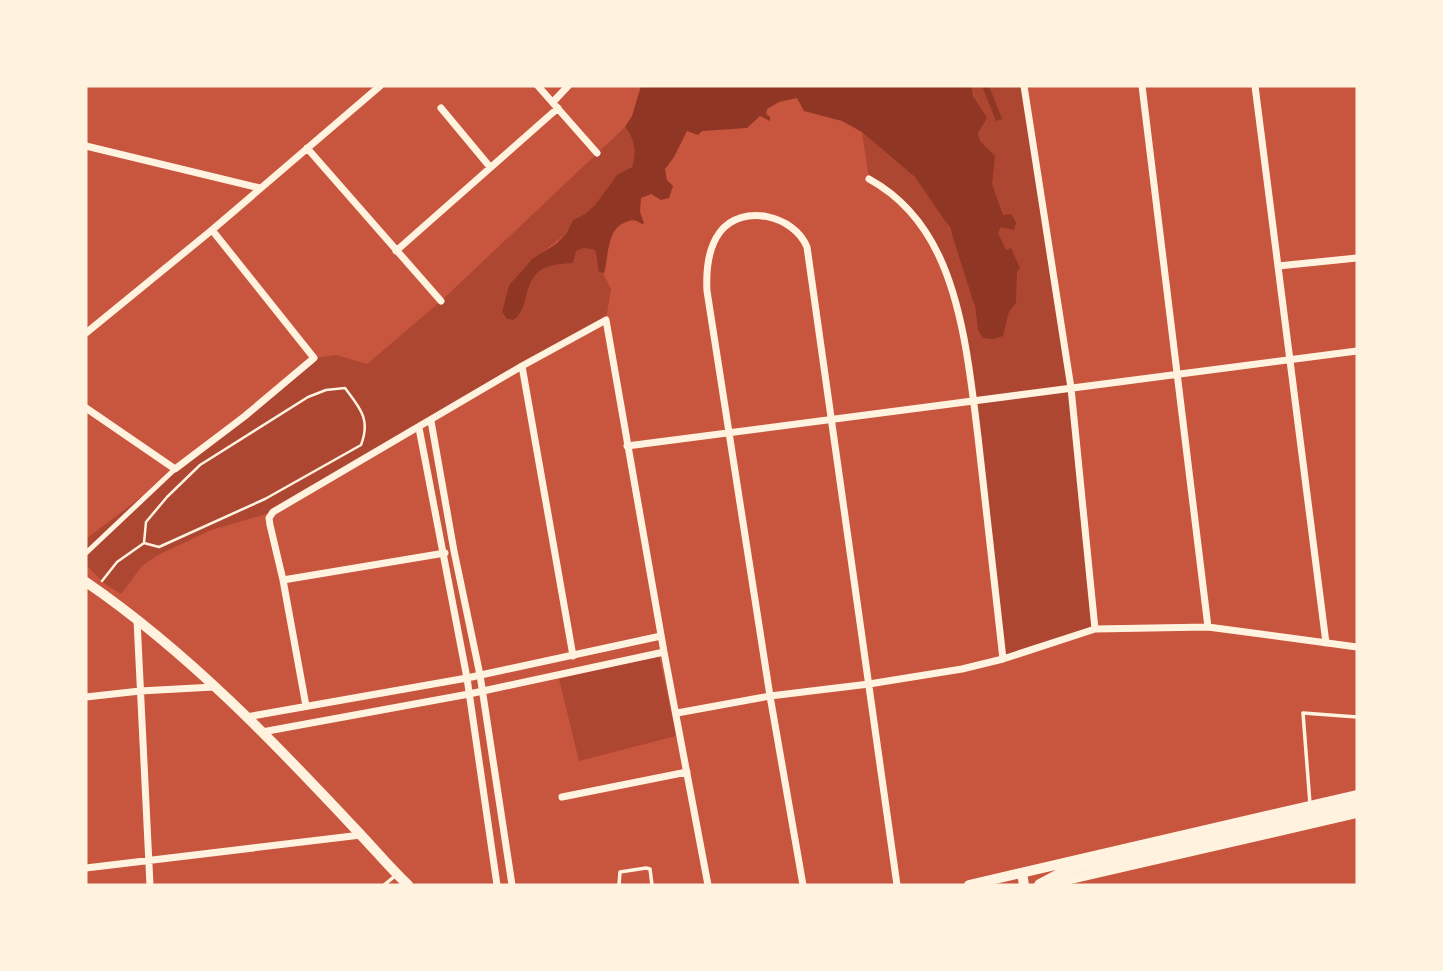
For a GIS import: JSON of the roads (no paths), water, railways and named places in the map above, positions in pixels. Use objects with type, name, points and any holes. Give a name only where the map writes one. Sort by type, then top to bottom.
[{"type":"highway","points":[[1040,885],[1072,868],[1357,804]]},
{"type":"main road","points":[[86,582],[137,620],[215,687],[262,732],[408,885]]},
{"type":"main road","points":[[969,885],[1357,795]]},
{"type":"main road","points":[[1040,885],[1357,813]]},
{"type":"street","points":[[86,333],[212,230],[380,86]]},
{"type":"street","points":[[538,86],[597,153]]},
{"type":"street","points":[[397,251],[555,105],[568,86]]},
{"type":"street","points":[[1024,86],[1070,388],[1095,629]]},
{"type":"street","points":[[1142,86],[1208,627]]},
{"type":"street","points":[[1255,86],[1326,643]]},
{"type":"street","points":[[441,108],[490,167]]},
{"type":"street","points":[[86,146],[260,188]]},
{"type":"street","points":[[307,148],[441,301]]},
{"type":"street","points":[[869,179],[890,192],[927,234],[938,254],[957,313],[973,402],[1003,659]]},
{"type":"street","points":[[803,885],[770,696],[708,290],[708,267],[713,245],[720,231],[734,222],[757,215],[788,223],[801,236],[807,247],[897,885]]},
{"type":"street","points":[[86,553],[175,469],[245,416],[314,358],[212,230]]},
{"type":"street","points":[[1278,266],[1357,258]]},
{"type":"street","points":[[306,706],[270,525],[269,518],[273,512],[522,366],[606,320],[708,885]]},
{"type":"street","points":[[627,446],[1357,351]]},
{"type":"street","points":[[522,366],[573,656]]},
{"type":"street","points":[[86,408],[175,469]]},
{"type":"street","points":[[431,421],[480,675],[512,885]]},
{"type":"street","points":[[419,428],[467,678],[497,885]]},
{"type":"street","points":[[283,580],[454,551]]},
{"type":"street","points":[[137,620],[150,885]]},
{"type":"street","points":[[677,713],[770,696],[961,669],[1003,659],[1095,629],[1208,627],[1357,647]]},
{"type":"street","points":[[246,717],[467,678],[661,636]]},
{"type":"street","points":[[262,732],[469,694],[664,652]]},
{"type":"street","points":[[86,697],[215,687]]},
{"type":"street","points":[[562,797],[687,772]]},
{"type":"street","points":[[86,868],[361,835]]},
{"type":"street","points":[[1036,870],[1040,885]]},
{"type":"street","points":[[1022,873],[1024,885]]},
{"type":"lane","points":[[1310,806],[1303,713],[1357,717]]},
{"type":"lane","points":[[619,885],[620,872],[646,868],[650,869],[652,885]]},
{"type":"lane","points":[[384,885],[396,874]]}]
